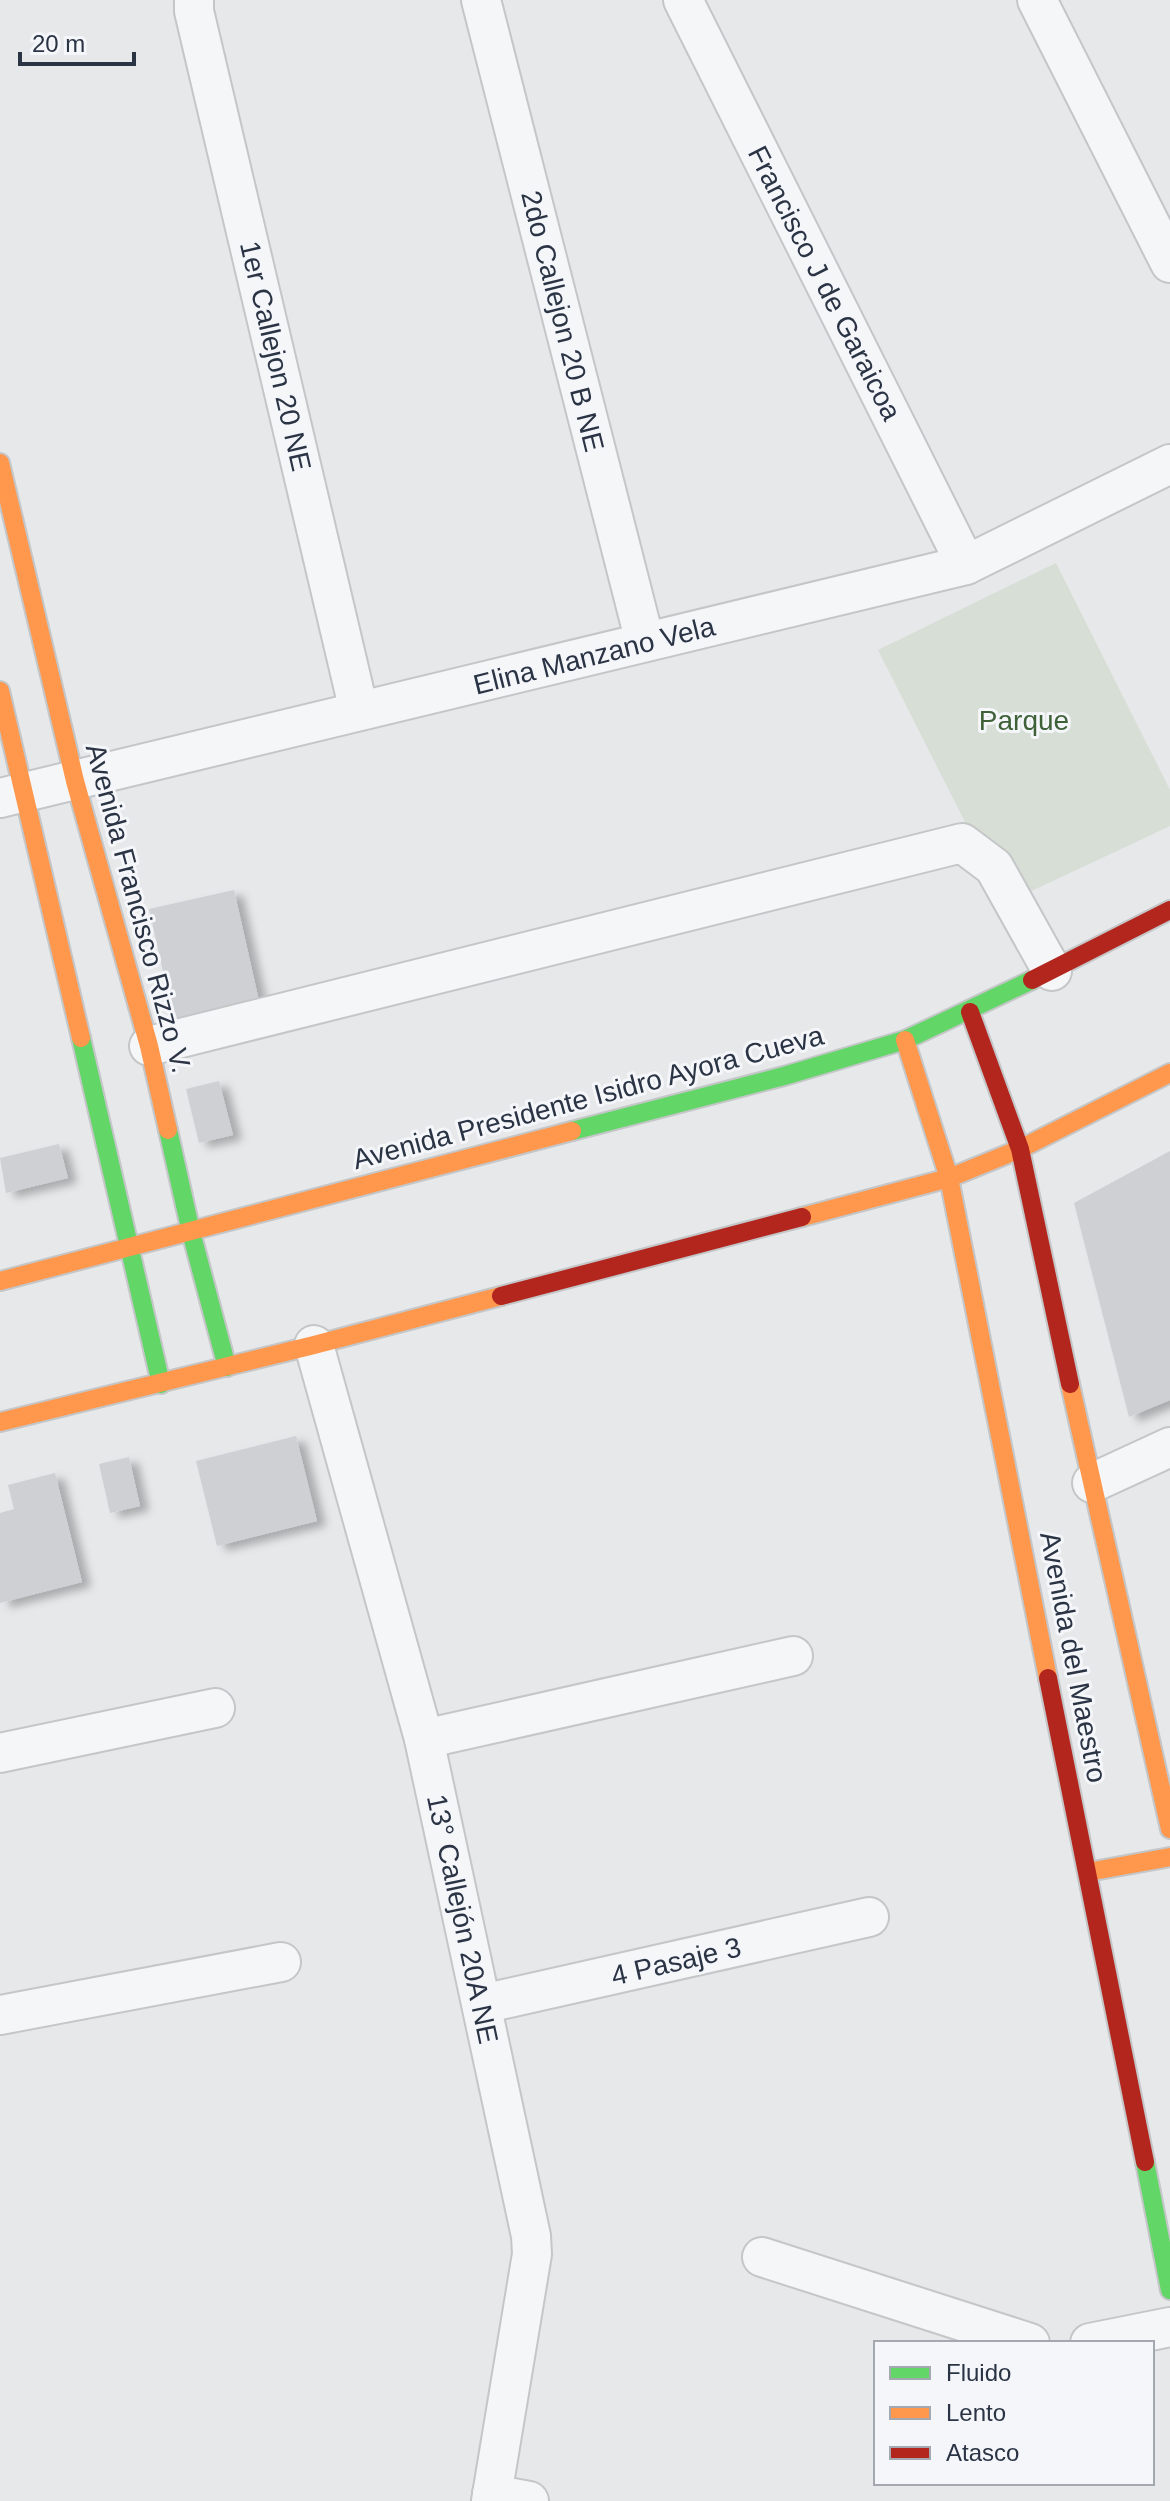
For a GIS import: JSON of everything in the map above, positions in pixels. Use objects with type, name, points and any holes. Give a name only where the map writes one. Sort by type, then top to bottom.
[{"type":"main road","name":"Avenida Francisco Rizzo V.","points":[[0,463],[75,781],[149,1046],[191,1232],[227,1367]]},
{"type":"main road","points":[[0,691],[12,795],[130,1248],[161,1384]]},
{"type":"main road","name":"Avenida Presidente Isidro Ayora Cueva","points":[[0,1281],[784,1076],[905,1040],[970,1012],[1170,910]]},
{"type":"main road","name":"Avenida del Maestro","points":[[970,1012],[1020,1149],[1170,1829]]},
{"type":"main road","name":"Avenida del Maestro","points":[[905,1040],[949,1178],[1170,2290]]},
{"type":"main road","points":[[0,1422],[314,1345],[949,1178],[1020,1149],[1170,1073]]},
{"type":"main road","points":[[1088,1872],[1170,1857]]},
{"type":"street","name":"1er Callejon 20 NE","points":[[194,0],[194,11],[359,711]]},
{"type":"street","name":"2do Callejon 20 B NE","points":[[481,0],[645,642]]},
{"type":"street","name":"Francisco J de Garaicoa","points":[[683,0],[966,565]]},
{"type":"street","points":[[1037,0],[1170,263]]},
{"type":"street","name":"Elina Manzano Vela","points":[[12,795],[966,565],[1170,464]]},
{"type":"street","points":[[149,1046],[962,843],[994,867],[1052,971]]},
{"type":"street","name":"13° Callejón 20A NE","points":[[314,1345],[424,1739],[531,2236],[532,2254],[492,2497]]},
{"type":"street","points":[[1092,1483],[1170,1447]]},
{"type":"street","points":[[424,1739],[793,1656]]},
{"type":"street","points":[[0,1753],[215,1708]]},
{"type":"street","name":"4 Pasaje 3","points":[[482,2004],[869,1917]]},
{"type":"street","points":[[0,2015],[281,1962]]},
{"type":"street","points":[[762,2257],[1024,2341]]},
{"type":"street","points":[[1100,2341],[1170,2327]]},
{"type":"street","points":[[492,2497],[529,2501]]},
{"type":"green space","name":"Parque","points":[[1056,563],[1170,790],[1170,826],[1006,903],[878,650]]},
{"type":"building","points":[[234,890],[259,1001],[174,1020],[149,909]]},
{"type":"building","points":[[219,1081],[233,1135],[199,1143],[186,1089]]},
{"type":"building","points":[[59,1144],[68,1178],[6,1193],[0,1158]]},
{"type":"building","points":[[1170,1151],[1170,1400],[1129,1417],[1074,1203]]},
{"type":"building","points":[[296,1436],[317,1521],[217,1546],[196,1461]]},
{"type":"building","points":[[129,1457],[140,1506],[110,1513],[99,1464]]},
{"type":"building","points":[[55,1473],[82,1582],[0,1603],[0,1513],[14,1509],[8,1485]]},
{"type":"traffic: fast","points":[[572,1131],[784,1076],[905,1040],[1032,980]]},
{"type":"traffic: fast","points":[[81,1038],[161,1384]]},
{"type":"traffic: fast","points":[[168,1130],[227,1367]]},
{"type":"traffic: fast","points":[[1145,2162],[1170,2290]]},
{"type":"traffic: slow","points":[[0,463],[75,781],[149,1046],[168,1130]]},
{"type":"traffic: slow","points":[[0,691],[81,1038]]},
{"type":"traffic: slow","points":[[905,1040],[949,1178],[1048,1678]]},
{"type":"traffic: slow","points":[[802,1217],[949,1178],[1020,1149],[1170,1073]]},
{"type":"traffic: slow","points":[[0,1281],[572,1131]]},
{"type":"traffic: slow","points":[[0,1422],[501,1296]]},
{"type":"traffic: slow","points":[[1070,1384],[1170,1829]]},
{"type":"traffic: slow","points":[[1088,1872],[1170,1857]]},
{"type":"traffic: jam","points":[[1032,980],[1170,910]]},
{"type":"traffic: jam","points":[[970,1012],[1020,1149],[1070,1384]]},
{"type":"traffic: jam","points":[[501,1296],[802,1217]]},
{"type":"traffic: jam","points":[[1048,1678],[1145,2162]]}]
